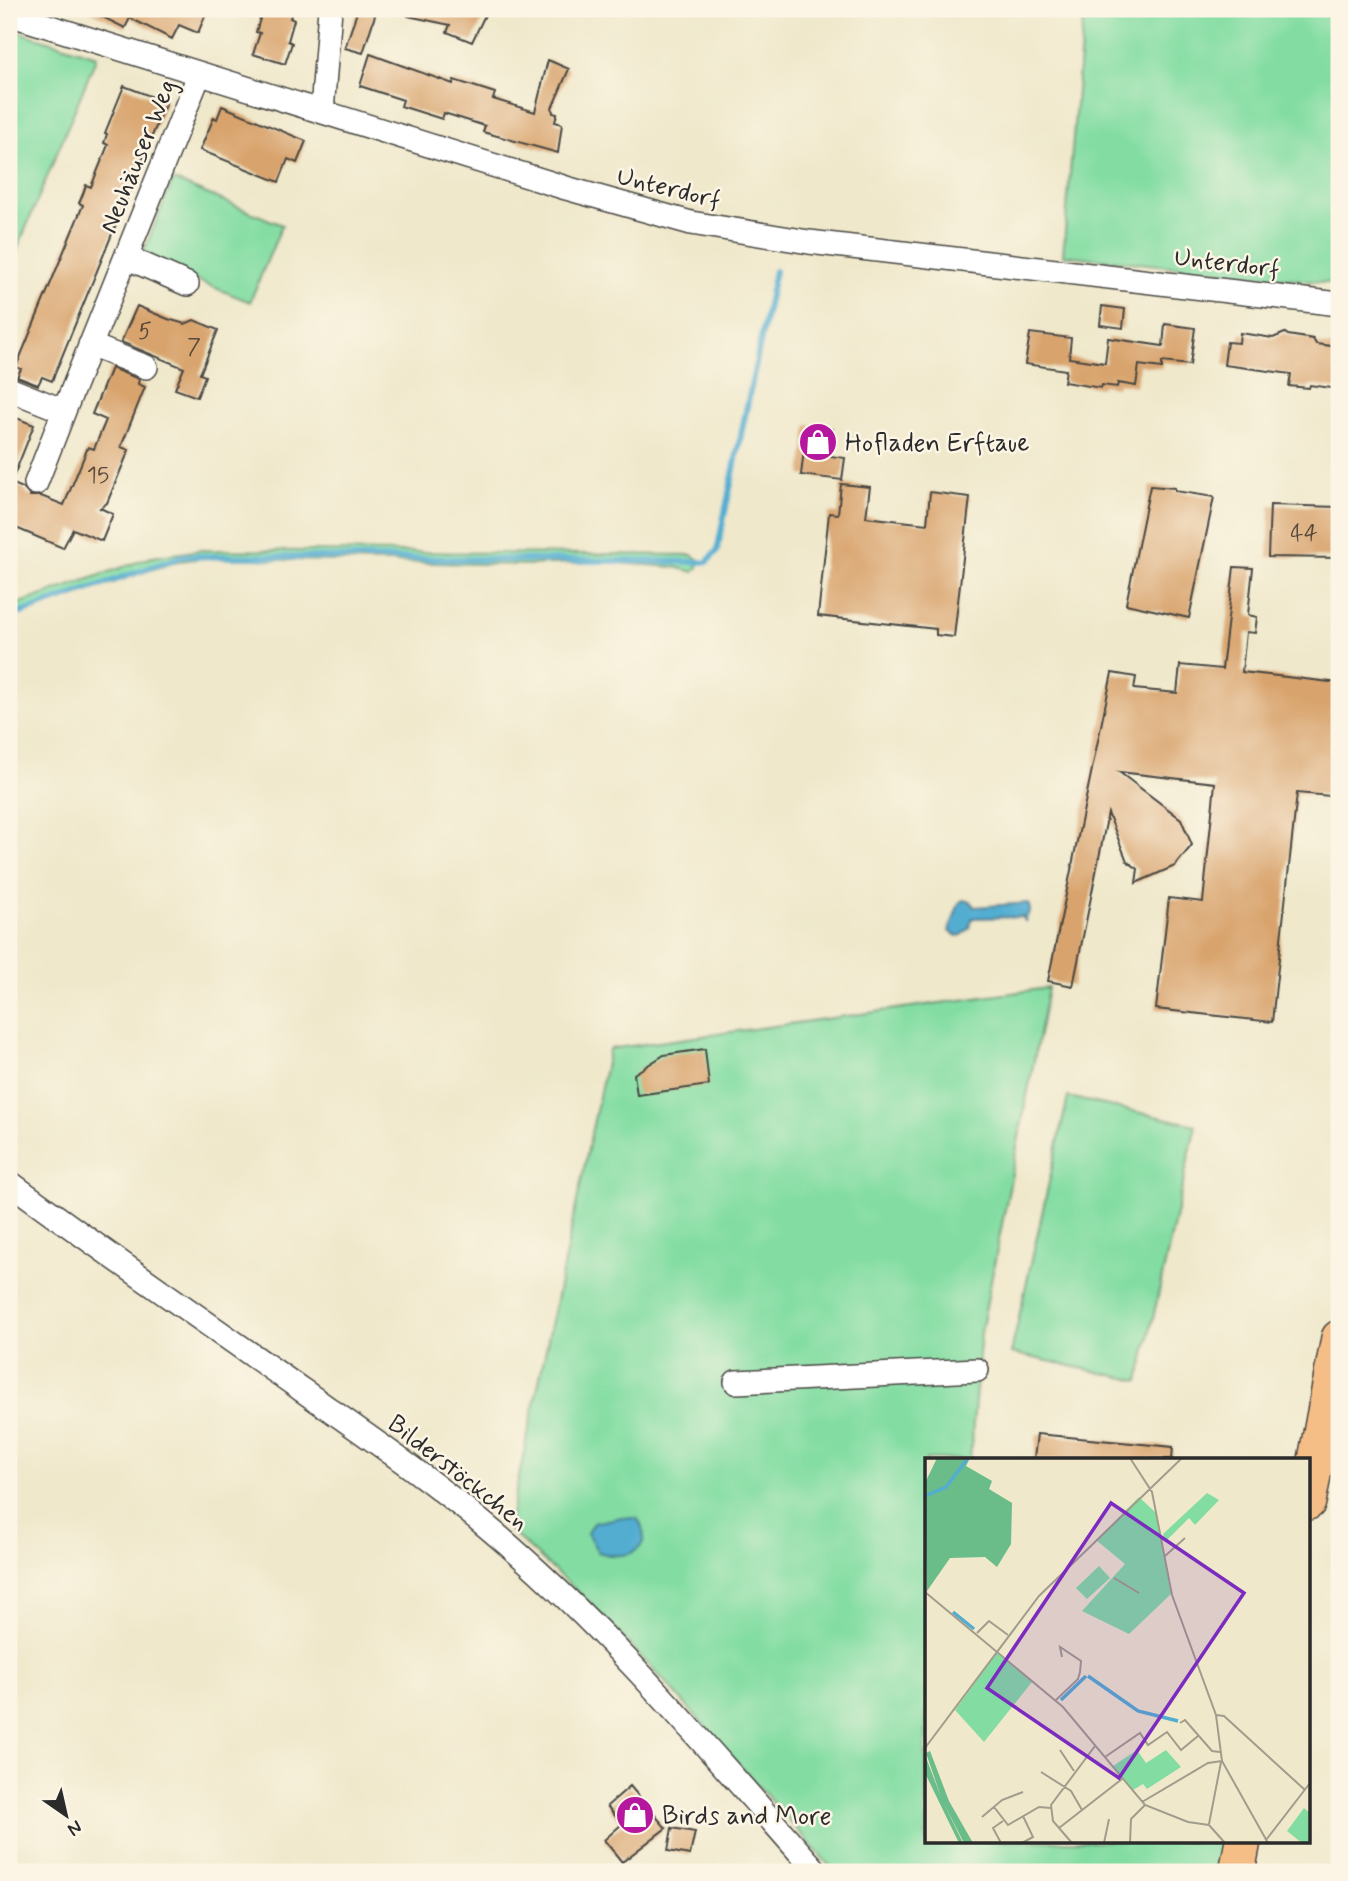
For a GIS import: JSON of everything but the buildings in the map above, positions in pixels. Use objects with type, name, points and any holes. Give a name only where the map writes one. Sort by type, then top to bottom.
[{"type":"main road","points":[[1310,1491],[1339,1338]]},
{"type":"main road","points":[[1237,1872],[1243,1842]]},
{"type":"street","points":[[321,111],[330,9]]},
{"type":"street","name":"Unterdorf","points":[[9,14],[646,212],[730,231],[1339,304]]},
{"type":"street","name":"Neuhäuser Weg","points":[[36,483],[199,75]]},
{"type":"street","name":"Neuhäuser Weg","points":[[126,257],[187,284]]},
{"type":"street","points":[[90,345],[146,367]]},
{"type":"street","points":[[9,388],[64,411]]},
{"type":"street","name":"Bilderstöckchen","points":[[9,1182],[361,1432],[492,1531],[555,1588],[623,1657],[723,1764],[817,1872]]},
{"type":"street","points":[[736,1382],[977,1370]]},
{"type":"green space","points":[[1084,9],[1339,9],[1339,284],[1063,255]]},
{"type":"green space","points":[[9,29],[97,56],[9,269]]},
{"type":"green space","points":[[173,180],[282,225],[250,302],[141,258]]},
{"type":"green space","points":[[201,550],[692,555],[699,560],[694,572],[675,567],[603,562],[527,565],[203,558],[156,568],[9,619],[9,607],[152,557]]},
{"type":"green space","points":[[1048,988],[981,1332],[970,1458],[925,1458],[925,1842],[1226,1842],[1220,1872],[835,1872],[668,1685],[590,1603],[508,1529],[609,1049]]},
{"type":"green space","points":[[1068,1097],[1196,1125],[1139,1381],[1011,1353]]},
{"type":"water","points":[[963,900],[972,902],[974,907],[1028,903],[1030,910],[1025,921],[1023,917],[973,918],[970,928],[957,936],[949,931],[959,903]]},
{"type":"water","points":[[622,1517],[638,1519],[643,1530],[641,1546],[627,1554],[608,1555],[598,1552],[587,1533],[593,1523]]},
{"type":"waterway","points":[[707,562],[717,551],[775,271]]},
{"type":"waterway","points":[[9,617],[183,556],[702,562]]},
{"type":"place","name":"Hofladen Erftaue","points":[[818,442]]},
{"type":"place","name":"Birds and More","points":[[635,1815]]}]
